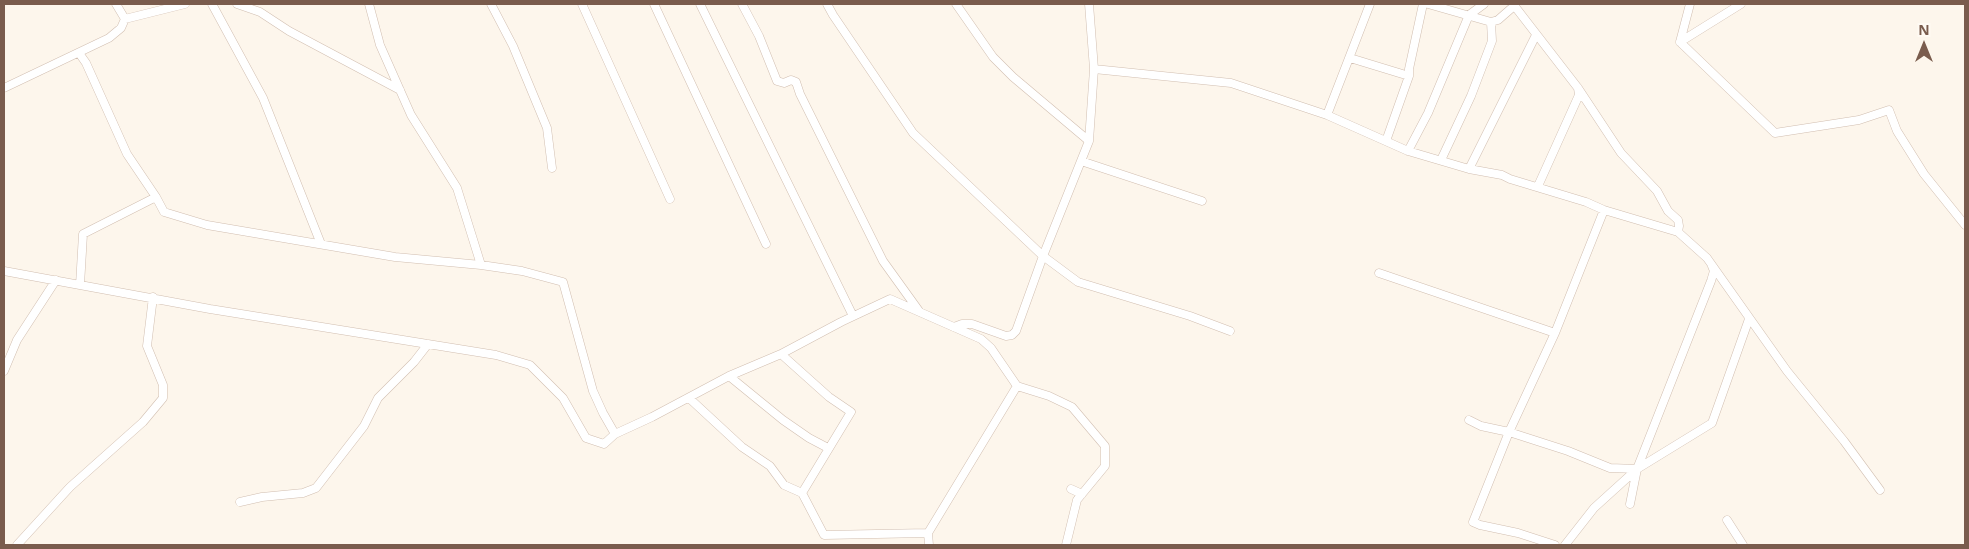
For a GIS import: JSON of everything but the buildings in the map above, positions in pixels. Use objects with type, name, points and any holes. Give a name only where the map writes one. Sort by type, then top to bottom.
[{"type":"street","points":[[116,4],[125,19]]},
{"type":"street","points":[[125,19],[186,4]]},
{"type":"street","points":[[212,4],[263,98],[321,244]]},
{"type":"street","points":[[237,4],[260,12],[288,31],[400,90]]},
{"type":"street","points":[[369,4],[380,45],[411,115],[457,188],[481,265]]},
{"type":"street","points":[[491,4],[513,46],[547,128],[552,168]]},
{"type":"street","points":[[582,4],[670,198]]},
{"type":"street","points":[[654,4],[766,244]]},
{"type":"street","points":[[700,4],[853,316]]},
{"type":"street","points":[[742,4],[759,36],[777,81],[784,83],[791,80],[796,82],[800,94],[883,262],[920,313]]},
{"type":"street","points":[[827,4],[913,132],[1043,256],[1078,282],[1190,316],[1230,331]]},
{"type":"street","points":[[956,4],[993,57],[1013,77],[1089,142]]},
{"type":"street","points":[[954,327],[962,324],[972,324],[1006,336],[1012,335],[1016,331],[1043,256],[1089,142],[1094,70],[1089,4]]},
{"type":"street","points":[[1327,115],[1370,4]]},
{"type":"street","points":[[1386,141],[1409,76],[1408,69],[1423,4]]},
{"type":"street","points":[[1428,4],[1491,22],[1498,20],[1513,5],[1578,88],[1621,153],[1657,191],[1668,211],[1678,220],[1680,226],[1678,232]]},
{"type":"street","points":[[1408,151],[1428,113],[1469,15],[1484,4]]},
{"type":"street","points":[[1680,42],[1690,4]]},
{"type":"street","points":[[1680,42],[1741,4]]},
{"type":"street","points":[[4,88],[109,38],[121,28],[125,19]]},
{"type":"street","points":[[1441,160],[1471,96],[1492,41],[1491,22]]},
{"type":"street","points":[[1469,168],[1536,35]]},
{"type":"street","points":[[1680,42],[1775,133],[1859,120],[1888,110],[1897,131],[1924,174],[1965,225]]},
{"type":"street","points":[[79,53],[86,62],[127,154],[164,212],[207,225],[395,257],[522,271],[563,282],[593,391],[602,413],[615,434]]},
{"type":"street","points":[[1350,58],[1409,76]]},
{"type":"street","points":[[1094,70],[1231,83],[1327,115],[1408,151],[1502,175],[1586,202],[1604,210],[1678,232],[1707,258],[1787,370],[1844,440],[1880,490]]},
{"type":"street","points":[[1538,186],[1579,94],[1578,88]]},
{"type":"street","points":[[1081,161],[1202,201]]},
{"type":"street","points":[[80,284],[83,234],[156,197]]},
{"type":"street","points":[[1555,545],[1518,533],[1473,522],[1509,432],[1554,333],[1604,210]]},
{"type":"street","points":[[1630,504],[1637,469],[1714,271],[1707,258]]},
{"type":"street","points":[[4,271],[210,309],[496,354],[530,365],[563,398],[586,438],[604,444],[615,434],[729,376],[781,354],[890,299],[981,339],[991,348],[1017,386],[1050,396],[1072,407],[1105,446],[1105,466],[1076,500],[1066,545]]},
{"type":"street","points":[[1379,273],[1554,333]]},
{"type":"street","points":[[4,371],[17,340],[56,280]]},
{"type":"street","points":[[17,545],[70,487],[143,422],[163,398],[163,385],[147,346],[153,297]]},
{"type":"street","points":[[1565,545],[1594,508],[1637,469],[1681,444],[1712,423],[1750,319]]},
{"type":"street","points":[[240,502],[303,493],[316,488],[364,426],[378,398],[414,362],[428,344]]},
{"type":"street","points":[[781,354],[829,397],[851,412],[802,492]]},
{"type":"street","points":[[729,376],[783,420],[809,438],[828,448]]},
{"type":"street","points":[[929,545],[928,533],[1017,386]]},
{"type":"street","points":[[689,398],[742,447],[770,466],[784,485],[802,492],[824,535],[928,533]]},
{"type":"street","points":[[1469,420],[1481,426],[1509,432],[1568,451],[1610,468],[1637,469]]},
{"type":"street","points":[[1071,489],[1082,494]]},
{"type":"street","points":[[1726,520],[1743,545]]}]
